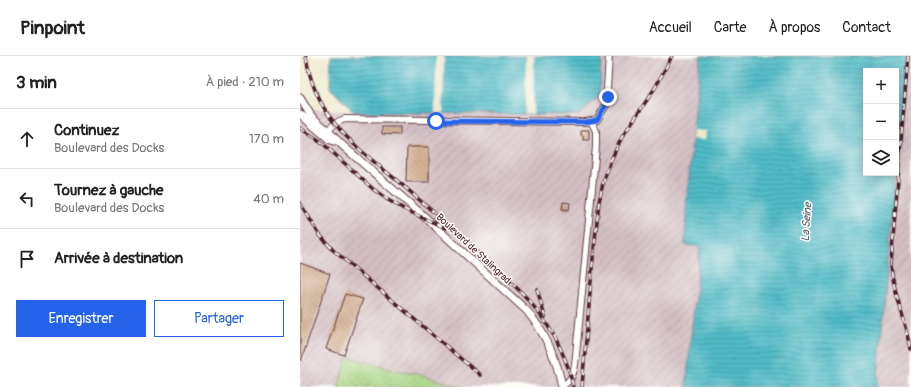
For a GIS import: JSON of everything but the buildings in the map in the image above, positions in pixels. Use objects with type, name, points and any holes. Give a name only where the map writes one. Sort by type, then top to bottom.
[{"type":"street","points":[[328,131],[339,120],[346,119],[558,122],[586,122],[597,120],[606,105],[608,56]]},
{"type":"street","name":"Boulevard de Stalingrad","points":[[300,98],[312,117],[427,219],[527,311],[540,329],[552,352],[558,367],[562,386]]},
{"type":"street","name":"Boulevard de Stalingrad","points":[[300,114],[330,139],[342,145]]},
{"type":"street","points":[[562,386],[569,381],[574,365],[596,140],[596,131],[591,121]]},
{"type":"shaded area","points":[[601,56],[700,56],[686,208],[685,245],[700,247],[686,387],[300,387],[300,108],[354,112],[579,115],[600,95]]},
{"type":"shaded area","points":[[884,56],[911,56],[911,387],[851,387],[895,176],[899,176],[899,68],[894,68]]},
{"type":"green space","points":[[348,357],[422,375],[460,387],[338,387]]},
{"type":"water","points":[[331,56],[601,56],[600,95],[579,115],[354,112],[330,88]]},
{"type":"water","name":"La Seine","points":[[700,56],[906,56],[899,136],[899,68],[863,68],[863,176],[896,176],[877,387],[686,387],[700,247],[685,245],[686,208]]},
{"type":"pier","points":[[436,56],[444,56],[443,113],[435,113]]},
{"type":"pier","points":[[526,56],[534,56],[533,114],[525,114]]},
{"type":"pier","points":[[693,130],[706,131],[705,140],[692,139]]},
{"type":"railway","points":[[306,56],[312,81],[320,102],[332,120],[346,136],[362,152],[442,219],[521,292],[540,314],[556,339]]},
{"type":"railway","points":[[582,387],[593,258],[599,202],[603,183],[611,160],[622,137],[655,88],[672,56]]},
{"type":"railway","points":[[908,56],[891,264],[894,286],[911,349]]},
{"type":"railway","points":[[300,128],[320,141],[373,189],[388,200],[445,228]]},
{"type":"railway","points":[[300,203],[319,234],[333,250],[480,375]]},
{"type":"railway","points":[[537,289],[545,317]]},
{"type":"railway","points":[[554,335],[568,367],[573,387]]},
{"type":"route","points":[[436,121],[586,122],[597,120],[606,105],[608,97]]}]
